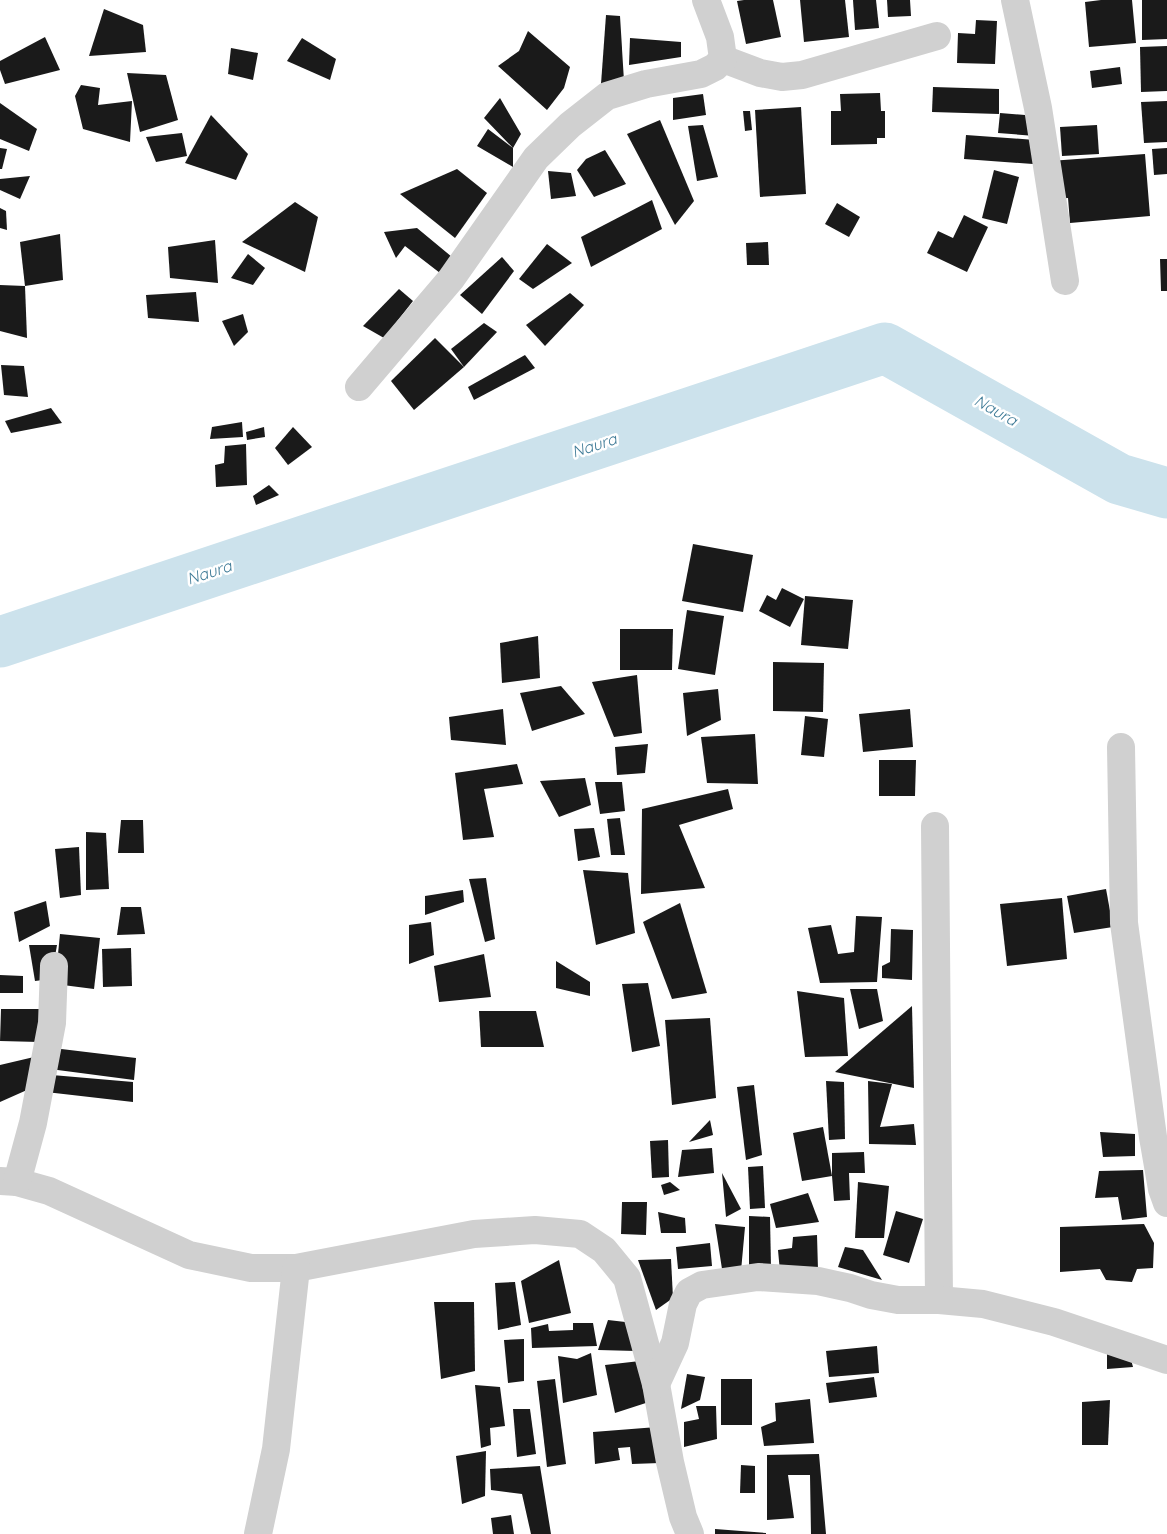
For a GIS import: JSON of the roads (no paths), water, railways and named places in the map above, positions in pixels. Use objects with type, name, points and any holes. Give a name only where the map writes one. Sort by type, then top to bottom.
[{"type":"street","points":[[706,0],[720,37],[723,59]]},
{"type":"street","points":[[1015,0],[1038,108],[1065,281]]},
{"type":"street","points":[[723,59],[760,73],[782,77],[795,76],[937,36]]},
{"type":"street","points":[[359,387],[451,278],[536,158],[570,125],[607,96],[646,84],[701,74],[715,67],[723,59]]},
{"type":"street","points":[[1121,747],[1124,923],[1154,1137],[1162,1189],[1167,1203]]},
{"type":"street","points":[[935,826],[939,1300]]},
{"type":"street","points":[[54,966],[52,1023],[33,1123],[8,1181],[50,1191],[189,1255],[250,1268],[296,1268],[474,1234],[535,1230],[580,1234],[604,1250],[627,1278],[656,1384],[670,1462],[683,1517],[690,1534]]},
{"type":"street","points":[[258,1534],[276,1449],[296,1268]]},
{"type":"street","points":[[656,1384],[675,1343],[683,1304],[689,1292],[702,1285],[758,1277],[818,1281],[898,1300],[939,1300],[984,1304],[1023,1313],[1111,1340],[1167,1360]]},
{"type":"waterway","name":"Naura","points":[[0,642],[885,348],[1119,479],[1167,493]]}]
